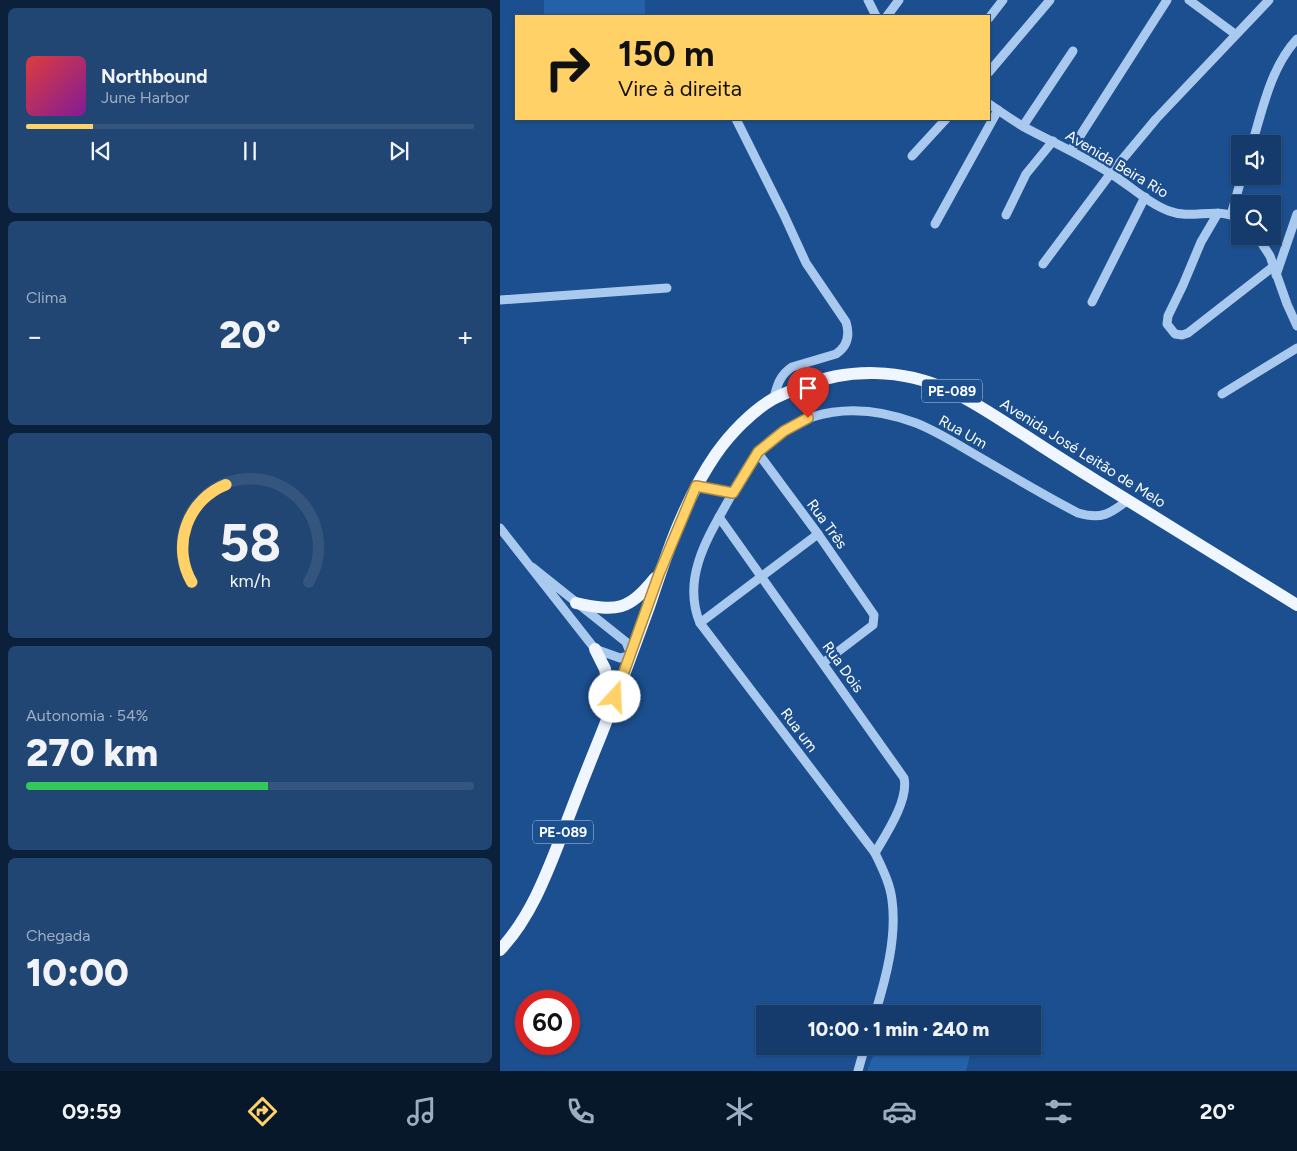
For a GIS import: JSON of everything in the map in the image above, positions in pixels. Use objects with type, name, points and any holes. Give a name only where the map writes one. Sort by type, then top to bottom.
[{"type":"main road","name":"Avenida José Leitão de Melo","points":[[500,950],[519,926],[539,890],[552,861],[612,707],[659,574],[696,486],[718,451],[755,412],[774,398],[830,377],[853,374],[888,374],[930,382],[951,391],[988,412],[1294,604]]},
{"type":"main road","points":[[576,603],[603,608],[624,605],[641,594],[659,574]]},
{"type":"main road","points":[[595,649],[605,668],[612,707]]},
{"type":"street","points":[[868,0],[876,15]]},
{"type":"street","points":[[888,15],[899,0]]},
{"type":"street","points":[[990,17],[1003,0]]},
{"type":"street","points":[[990,71],[1050,0]]},
{"type":"street","points":[[1071,150],[1167,0]]},
{"type":"street","points":[[1189,0],[1235,34]]},
{"type":"street","points":[[1043,264],[1111,173],[1156,119],[1269,0]]},
{"type":"street","points":[[1255,135],[1278,67],[1297,39]]},
{"type":"street","points":[[1023,126],[1073,51]]},
{"type":"street","name":"Avenida Beira Rio","points":[[990,105],[1023,126],[1111,173],[1160,207],[1179,214],[1218,213],[1231,215]]},
{"type":"street","points":[[934,224],[998,110]]},
{"type":"street","points":[[736,120],[806,263],[846,322],[848,329],[845,346],[836,354],[792,367],[786,371],[777,384],[774,398]]},
{"type":"street","points":[[912,156],[945,120]]},
{"type":"street","points":[[1006,215],[1026,174],[1053,142]]},
{"type":"street","points":[[1092,302],[1146,197]]},
{"type":"street","points":[[1218,213],[1201,242],[1168,316],[1167,324],[1175,334],[1182,335],[1188,333],[1275,271],[1297,214]]},
{"type":"street","points":[[1264,245],[1297,326]]},
{"type":"street","points":[[500,300],[668,288]]},
{"type":"street","points":[[1222,394],[1297,348]]},
{"type":"street","name":"Rua Um","points":[[700,623],[694,606],[696,568],[705,542],[719,517],[758,452],[784,431],[799,422],[818,415],[836,411],[881,413],[918,424],[943,436],[1078,513],[1088,516],[1106,515],[1128,500]]},
{"type":"street","name":"Rua Três","points":[[758,452],[873,613],[873,625],[824,663]]},
{"type":"street","points":[[696,486],[733,493]]},
{"type":"street","name":"Rua Dois","points":[[719,517],[902,774],[905,782],[903,797],[875,853]]},
{"type":"street","points":[[500,528],[595,649],[620,658],[630,655],[626,642],[532,567]]},
{"type":"street","points":[[700,623],[818,534]]},
{"type":"street","name":"Rua um","points":[[700,623],[875,853],[889,886],[894,918],[890,957],[878,1005]]},
{"type":"street","points":[[858,1071],[862,1055]]},
{"type":"shaded area","points":[[544,0],[645,0],[645,15],[544,15]]},
{"type":"shaded area","points":[[873,1055],[970,1055],[966,1071],[867,1071]]},
{"type":"route","points":[[615,697],[659,574],[696,486],[733,493],[758,452],[784,431],[808,418]]}]
